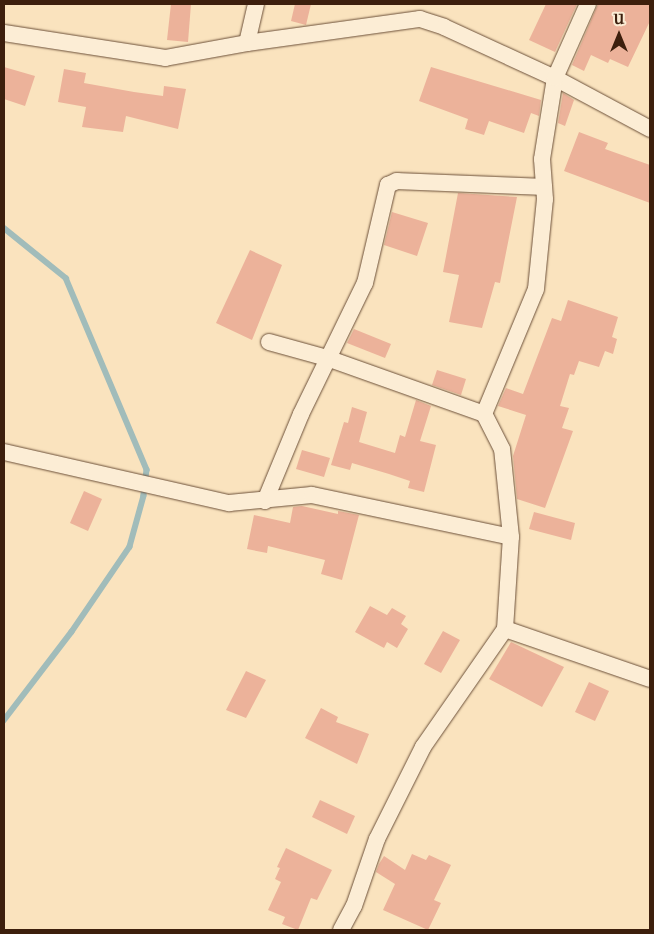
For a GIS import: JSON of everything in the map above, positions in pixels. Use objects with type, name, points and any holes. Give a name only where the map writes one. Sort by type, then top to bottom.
[{"type":"street","points":[[247,43],[256,4]]},
{"type":"street","points":[[484,414],[536,289],[544,187],[542,159],[555,78],[588,4]]},
{"type":"street","points":[[4,33],[165,58],[247,43],[420,19],[444,27],[555,78],[650,129]]},
{"type":"street","points":[[265,501],[327,358],[365,283],[388,186],[397,181],[544,187]]},
{"type":"street","points":[[269,342],[327,358],[484,414],[502,449],[510,537],[505,629],[423,748],[377,839],[354,906],[341,930]]},
{"type":"street","points":[[4,452],[229,502],[265,501],[312,495],[510,537]]},
{"type":"street","points":[[505,629],[650,679]]},
{"type":"building","points":[[171,4],[191,4],[188,42],[167,40]]},
{"type":"building","points":[[295,4],[311,4],[306,25],[291,21]]},
{"type":"building","points":[[546,4],[577,4],[555,52],[529,40]]},
{"type":"building","points":[[598,4],[650,4],[650,21],[628,67],[610,59],[608,63],[591,55],[584,71],[572,65]]},
{"type":"building","points":[[4,67],[35,76],[25,106],[4,99]]},
{"type":"building","points":[[431,67],[541,100],[539,116],[531,113],[524,133],[489,121],[484,135],[465,129],[468,119],[419,101]]},
{"type":"building","points":[[64,69],[86,73],[84,83],[134,92],[163,96],[164,86],[186,89],[178,129],[126,116],[123,132],[82,127],[86,107],[58,102]]},
{"type":"building","points":[[563,93],[574,100],[565,126],[558,123]]},
{"type":"building","points":[[579,132],[608,143],[605,149],[650,165],[650,203],[564,171]]},
{"type":"building","points":[[458,193],[517,197],[500,283],[495,282],[482,328],[449,322],[459,275],[443,272]]},
{"type":"building","points":[[392,212],[428,223],[417,256],[384,245]]},
{"type":"building","points":[[250,250],[282,265],[252,340],[216,323]]},
{"type":"building","points":[[568,300],[618,317],[612,337],[617,339],[613,354],[605,351],[599,367],[579,361],[574,375],[570,374],[560,406],[569,408],[562,428],[573,431],[545,508],[517,499],[513,456],[526,415],[498,406],[506,388],[523,394],[552,318],[561,321]]},
{"type":"building","points":[[354,329],[391,344],[385,358],[347,343]]},
{"type":"building","points":[[437,370],[466,379],[461,395],[432,385]]},
{"type":"building","points":[[416,400],[431,406],[420,441],[436,445],[424,492],[408,488],[410,481],[352,463],[350,470],[331,465],[344,422],[348,423],[352,407],[367,412],[359,442],[395,453],[400,435],[405,437]]},
{"type":"building","points":[[302,450],[330,458],[324,477],[296,469]]},
{"type":"building","points":[[84,491],[102,499],[88,531],[70,523]]},
{"type":"building","points":[[302,506],[338,514],[338,511],[359,515],[342,580],[321,574],[325,560],[268,546],[267,553],[247,549],[254,515],[290,523],[293,507]]},
{"type":"building","points":[[534,512],[575,523],[571,540],[529,529]]},
{"type":"building","points":[[370,606],[387,615],[392,608],[406,616],[401,624],[408,629],[397,648],[387,642],[384,648],[355,632]]},
{"type":"building","points":[[443,631],[460,640],[441,673],[424,664]]},
{"type":"building","points":[[511,642],[564,667],[542,707],[489,679]]},
{"type":"building","points":[[246,671],[266,680],[246,718],[226,710]]},
{"type":"building","points":[[589,682],[609,691],[595,721],[575,712]]},
{"type":"building","points":[[321,708],[338,717],[336,722],[369,734],[357,764],[305,738]]},
{"type":"building","points":[[320,800],[355,816],[347,834],[312,817]]},
{"type":"building","points":[[286,848],[332,870],[317,900],[311,898],[298,930],[282,924],[285,917],[268,910],[281,882],[275,879],[280,868],[277,867]]},
{"type":"building","points":[[412,854],[426,860],[429,855],[451,865],[434,900],[441,903],[428,930],[383,910],[395,884],[376,872],[379,864],[384,856],[405,870]]},
{"type":"waterway","points":[[4,228],[66,278],[147,470],[144,496],[130,547],[72,632],[4,721]]}]
